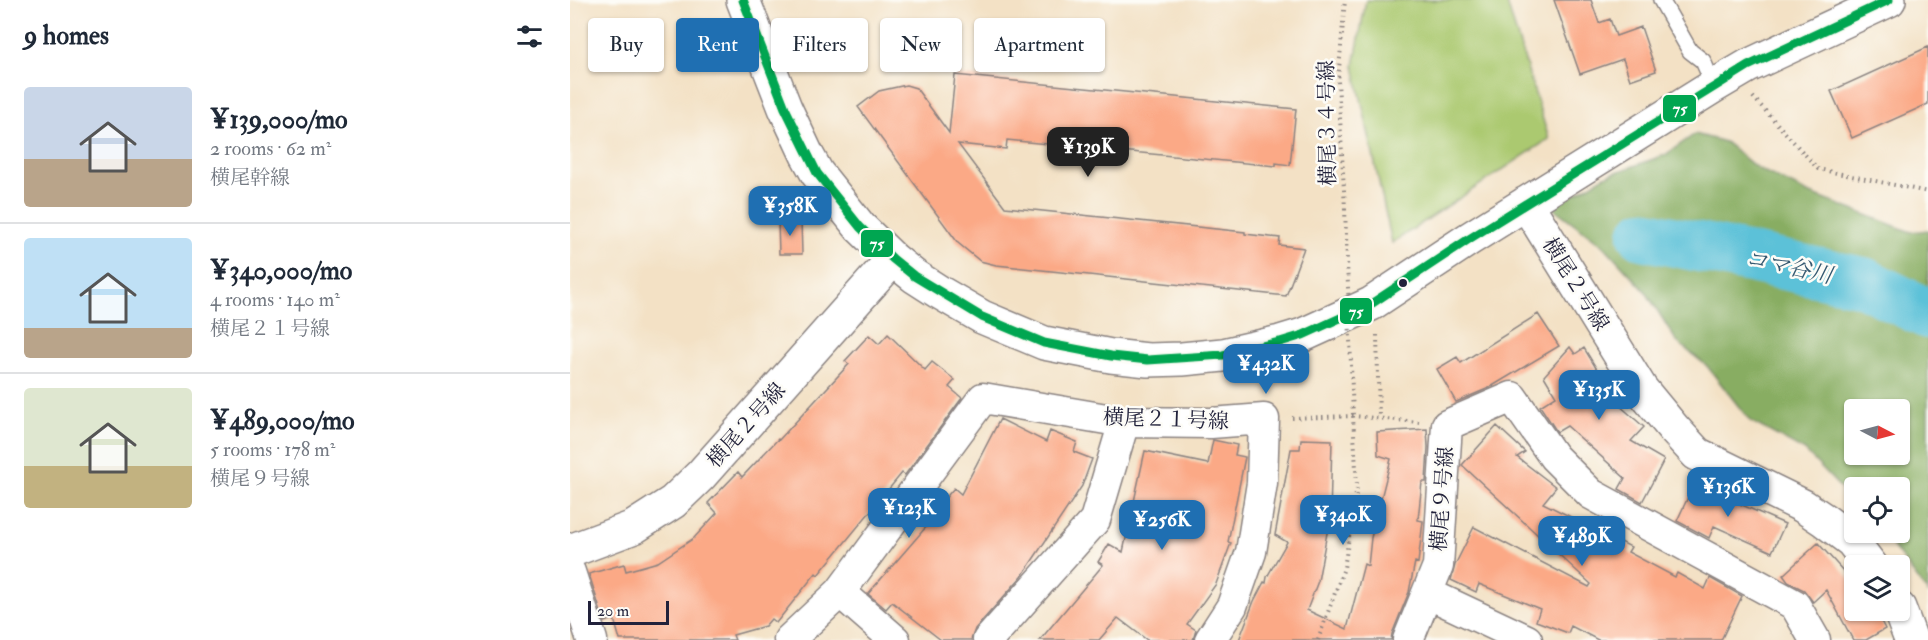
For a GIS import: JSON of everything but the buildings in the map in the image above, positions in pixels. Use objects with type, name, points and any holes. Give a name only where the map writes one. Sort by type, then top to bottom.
[{"type":"street","points":[[743,0],[785,108],[817,173],[860,226],[893,259],[914,276],[982,317],[1044,343],[1111,356],[1148,360],[1182,360],[1223,355],[1280,342],[1304,334],[1371,304],[1526,203],[1748,66],[1888,0]]},
{"type":"street","name":"横尾２号線","points":[[1526,203],[1641,389],[1697,454],[1803,506],[1852,541],[1863,555]]},
{"type":"street","name":"横尾２号線","points":[[570,551],[634,527],[673,502],[708,467],[893,259]]},
{"type":"street","name":"横尾９号線","points":[[1408,640],[1438,566],[1447,425],[1512,397],[1554,457],[1591,494],[1795,605],[1815,640]]},
{"type":"street","name":"横尾２１号線","points":[[840,592],[983,398],[1124,422],[1211,423],[1264,419]]},
{"type":"street","points":[[1210,640],[1232,606],[1251,552],[1262,483],[1264,419]]},
{"type":"street","points":[[988,640],[1095,520],[1124,422]]},
{"type":"street","points":[[570,572],[592,640]]},
{"type":"street","points":[[789,640],[840,592],[895,640]]},
{"type":"street","points":[[1427,593],[1527,640]]},
{"type":"street","points":[[1904,621],[1911,640]]},
{"type":"lane","points":[[1661,0],[1690,51],[1703,61],[1714,86]]},
{"type":"path","name":"横尾３４号線","points":[[1346,0],[1338,81],[1353,416]]},
{"type":"path","points":[[1750,94],[1818,169],[1928,192]]},
{"type":"path","points":[[1377,328],[1378,418]]},
{"type":"path","points":[[1318,640],[1344,568],[1357,487],[1353,416]]},
{"type":"path","points":[[1264,419],[1353,416],[1447,425]]},
{"type":"green space","points":[[1366,0],[1506,0],[1549,139],[1392,243],[1354,66]]},
{"type":"green space","points":[[1695,134],[1725,142],[1757,168],[1808,193],[1911,232],[1928,230],[1928,593],[1910,569],[1910,555],[1900,555],[1890,543],[1910,543],[1910,477],[1844,477],[1844,492],[1805,451],[1750,421],[1707,366],[1677,342],[1646,292],[1604,246],[1552,207],[1605,176],[1665,155]]},
{"type":"waterway","name":"コマ谷川","points":[[1643,235],[1863,282],[1928,314]]},
{"type":"transit line","name":"75","points":[[743,0],[785,108],[817,173],[860,227],[893,259],[914,276],[982,317],[1044,343],[1111,356],[1148,360],[1223,355],[1280,342],[1303,335],[1371,304],[1469,239],[1748,66],[1889,0]]}]
